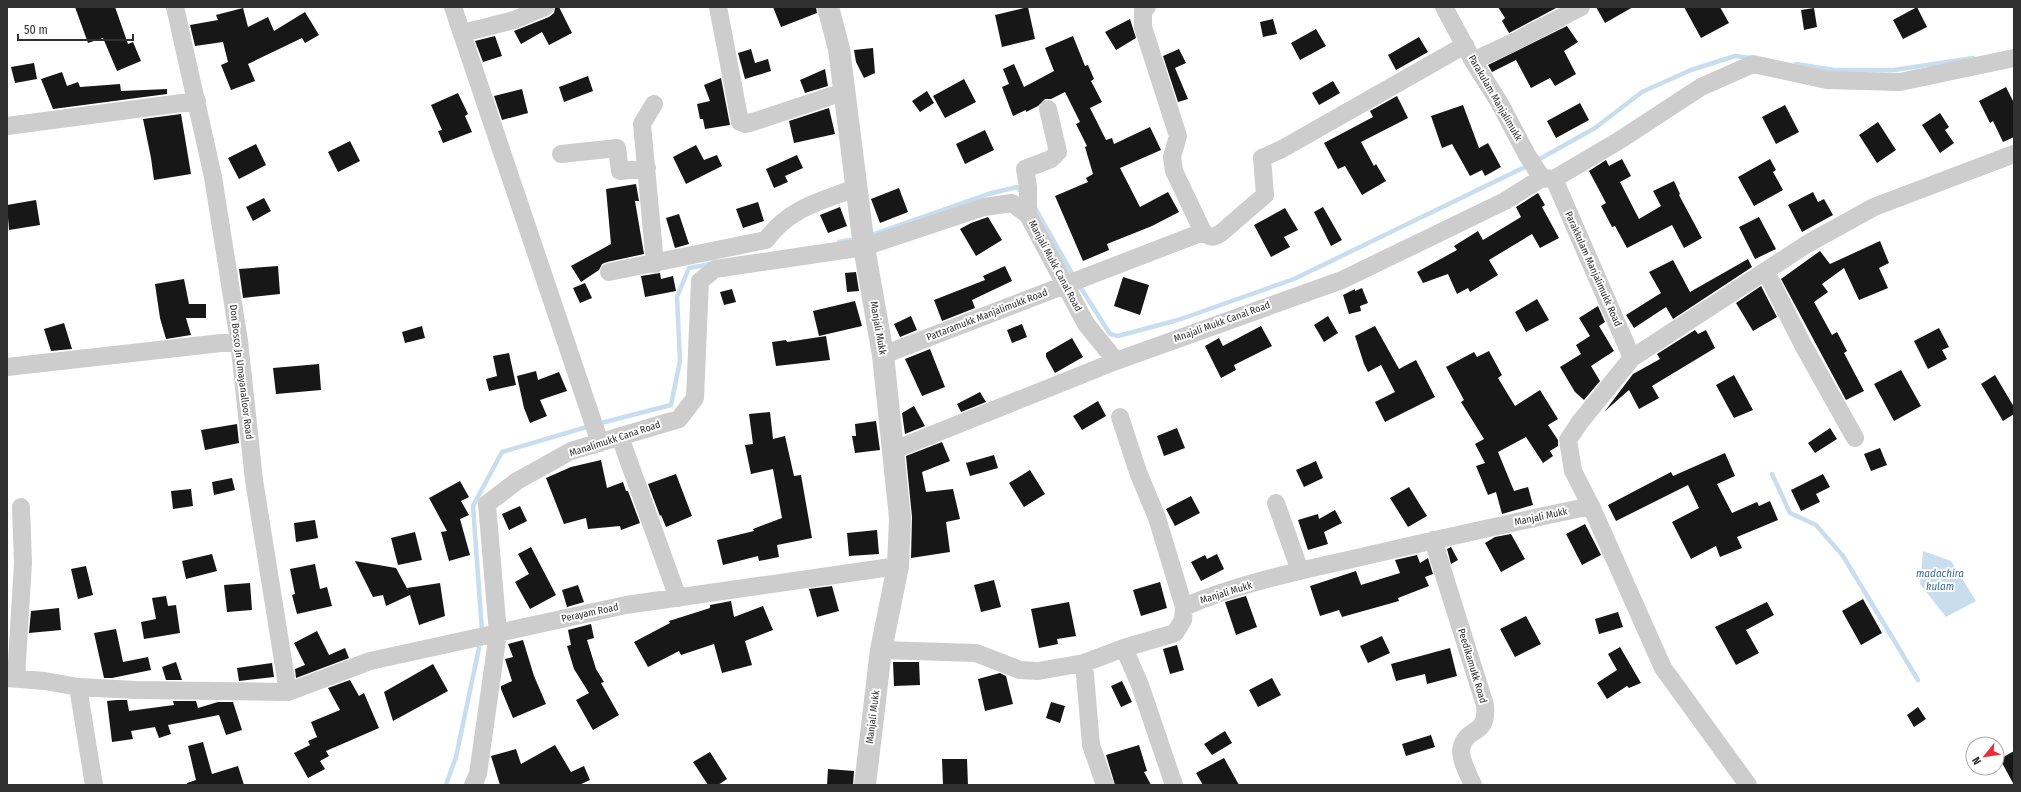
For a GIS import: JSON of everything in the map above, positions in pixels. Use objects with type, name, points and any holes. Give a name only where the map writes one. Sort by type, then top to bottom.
[{"type":"street","name":"Don Bosco Jn Umayanalloor Road","points":[[175,7],[213,178],[239,341],[254,480],[288,692]]},
{"type":"street","points":[[453,7],[600,443]]},
{"type":"street","points":[[463,33],[514,20],[545,7]]},
{"type":"street","points":[[718,7],[740,122],[745,124],[756,121],[843,92]]},
{"type":"street","name":"Manjali Mukk","points":[[828,7],[839,49],[843,92],[864,247],[883,355],[900,518],[898,566],[881,650],[864,785]]},
{"type":"street","points":[[1147,7],[1143,11],[1143,27],[1178,136],[1172,157],[1174,171],[1203,232],[1209,237],[1215,237],[1221,233],[1265,195],[1262,158],[1469,53],[1514,42],[1581,7]]},
{"type":"street","name":"Parakulam Manjalimukk","points":[[1444,7],[1469,53],[1499,102],[1527,155],[1545,176]]},
{"type":"street","name":"Mnajali Mukk Canal Road","points":[[894,450],[1116,361],[1342,280],[1505,201],[1545,176],[1620,140],[1701,88],[1752,64],[1827,80],[1900,82],[2014,58]]},
{"type":"street","points":[[7,126],[197,101]]},
{"type":"street","points":[[654,104],[642,124],[655,264]]},
{"type":"street","points":[[1028,216],[1028,187],[1025,169],[1051,159],[1058,152],[1048,109]]},
{"type":"street","points":[[561,154],[617,148],[620,171],[647,168]]},
{"type":"street","points":[[1748,785],[1662,668],[1591,506],[1573,471],[1568,440],[1580,422],[1632,358],[1807,244],[1874,207],[2014,154]]},
{"type":"street","name":"Parakkulam Manjalimukk Road","points":[[1545,176],[1632,358]]},
{"type":"street","points":[[609,272],[655,264],[766,240],[776,226],[796,211],[856,188]]},
{"type":"street","name":"Manjali Mukk Canal Road","points":[[864,247],[984,207],[1003,203],[1017,205],[1028,216],[1086,324],[1116,361]]},
{"type":"street","name":"Pattaramukk Manjalimukk Road","points":[[883,355],[1025,299],[1065,286],[1203,232]]},
{"type":"street","name":"Manalimukk Cana Road","points":[[473,785],[478,774],[498,633],[487,504],[517,481],[571,451],[679,419],[695,398],[700,281],[716,269],[864,247]]},
{"type":"street","points":[[1766,272],[1803,345],[1855,438]]},
{"type":"street","points":[[7,367],[239,341]]},
{"type":"street","points":[[881,650],[976,653],[1020,670],[1038,670],[1084,663],[1124,648],[1175,634],[1183,620],[1184,607],[1157,518],[1138,472],[1120,417]]},
{"type":"street","points":[[620,437],[678,598]]},
{"type":"street","points":[[1276,503],[1300,571]]},
{"type":"street","name":"Manjali Mukk","points":[[1184,607],[1206,596],[1300,571],[1433,540],[1591,506]]},
{"type":"street","points":[[21,507],[23,563],[11,678],[78,687],[136,690],[288,692]]},
{"type":"street","name":"Peedikamukk Road","points":[[1433,540],[1485,705],[1486,718],[1480,728],[1468,736],[1462,746],[1462,757],[1473,785]]},
{"type":"street","name":"Perayam Road","points":[[288,692],[370,661],[626,605],[898,566]]},
{"type":"street","points":[[1124,648],[1140,685],[1174,785]]},
{"type":"street","points":[[1084,663],[1091,745],[1106,785]]},
{"type":"street","points":[[78,687],[94,785]]},
{"type":"water","name":"madachira kulam","points":[[1923,551],[1951,561],[1976,601],[1946,617],[1920,584]]},
{"type":"building","points":[[75,7],[115,7],[128,44],[133,42],[141,61],[117,71],[103,38],[88,43]]},
{"type":"building","points":[[559,7],[572,33],[549,45],[542,32],[521,44],[514,31],[549,17],[554,13],[555,8]]},
{"type":"building","points":[[773,7],[816,7],[817,13],[781,27]]},
{"type":"building","points":[[1028,7],[1035,39],[1002,47],[995,15]]},
{"type":"building","points":[[1498,7],[1558,7],[1509,33],[1502,21],[1505,18]]},
{"type":"building","points":[[1596,7],[1633,7],[1605,23]]},
{"type":"building","points":[[1684,7],[1720,7],[1729,23],[1701,38]]},
{"type":"building","points":[[1917,7],[1927,27],[1903,39],[1893,20]]},
{"type":"building","points":[[243,8],[248,27],[268,17],[274,31],[305,12],[319,35],[305,43],[302,38],[248,64],[255,81],[231,90],[221,65],[228,62],[223,42],[195,46],[190,25],[218,20],[216,15]]},
{"type":"building","points":[[1814,8],[1817,27],[1804,30],[1801,10]]},
{"type":"building","points":[[1130,19],[1136,38],[1116,50],[1105,32]]},
{"type":"building","points":[[1273,19],[1277,34],[1263,37],[1260,22]]},
{"type":"building","points":[[1567,26],[1578,42],[1564,51],[1576,74],[1555,86],[1550,78],[1531,88],[1516,60],[1492,72],[1488,65]]},
{"type":"building","points":[[1316,29],[1326,46],[1300,60],[1291,43]]},
{"type":"building","points":[[495,36],[502,56],[483,62],[475,41]]},
{"type":"building","points":[[1073,36],[1085,66],[1088,65],[1094,79],[1091,81],[1102,102],[1090,108],[1106,140],[1112,138],[1114,144],[1150,127],[1161,150],[1120,168],[1140,207],[1168,192],[1179,212],[1152,226],[1107,244],[1109,250],[1083,261],[1055,196],[1088,182],[1086,178],[1093,174],[1085,147],[1087,146],[1076,124],[1080,122],[1065,92],[1051,99],[1045,99],[1038,106],[1013,116],[1002,87],[1009,84],[1003,69],[1014,64],[1024,87],[1054,71],[1045,48]]},
{"type":"building","points":[[1419,37],[1428,52],[1396,70],[1388,55]]},
{"type":"building","points":[[873,48],[875,73],[864,78],[856,62],[854,50]]},
{"type":"building","points":[[751,49],[755,63],[768,59],[771,71],[745,79],[738,53]]},
{"type":"building","points":[[1179,49],[1186,63],[1175,68],[1188,99],[1178,102],[1163,56]]},
{"type":"building","points":[[34,63],[37,79],[15,83],[11,67]]},
{"type":"building","points":[[825,69],[828,86],[805,93],[800,80]]},
{"type":"building","points":[[62,72],[67,86],[78,82],[80,87],[120,84],[121,91],[167,89],[167,94],[53,109],[41,79]]},
{"type":"building","points":[[588,76],[593,91],[564,102],[559,87]]},
{"type":"building","points":[[721,78],[730,125],[705,129],[703,119],[700,119],[697,104],[710,101],[704,85]]},
{"type":"building","points":[[964,79],[976,102],[945,118],[933,96]]},
{"type":"building","points":[[1333,81],[1340,93],[1319,105],[1312,93]]},
{"type":"building","points":[[2006,87],[2014,103],[2014,137],[2003,142],[1993,121],[1990,123],[1979,101]]},
{"type":"building","points":[[522,89],[528,113],[502,120],[494,96]]},
{"type":"building","points":[[927,91],[934,103],[920,112],[912,101]]},
{"type":"building","points":[[458,93],[468,114],[465,116],[472,132],[443,143],[438,131],[442,130],[431,105]]},
{"type":"building","points":[[1397,96],[1408,118],[1361,142],[1374,166],[1376,164],[1386,181],[1362,195],[1345,166],[1338,169],[1324,143],[1373,117],[1370,111]]},
{"type":"building","points":[[1580,103],[1589,120],[1556,138],[1547,121]]},
{"type":"building","points":[[1463,105],[1479,148],[1488,143],[1501,167],[1485,176],[1482,170],[1470,176],[1452,144],[1442,148],[1431,116]]},
{"type":"building","points":[[1785,105],[1799,132],[1776,144],[1762,117]]},
{"type":"building","points":[[829,108],[835,134],[794,143],[789,121]]},
{"type":"building","points":[[1940,113],[1949,127],[1945,130],[1954,143],[1940,153],[1922,125]]},
{"type":"building","points":[[181,114],[191,174],[154,180],[143,119]]},
{"type":"building","points":[[1878,122],[1896,150],[1877,163],[1859,135]]},
{"type":"building","points":[[985,130],[994,150],[965,164],[956,144]]},
{"type":"building","points":[[350,141],[360,161],[338,172],[328,152]]},
{"type":"building","points":[[256,144],[266,165],[239,179],[228,158]]},
{"type":"building","points":[[696,145],[704,160],[717,155],[722,166],[686,184],[673,157]]},
{"type":"building","points":[[797,155],[803,168],[785,176],[788,182],[774,188],[766,169]]},
{"type":"building","points":[[1622,159],[1631,176],[1620,182],[1639,219],[1661,206],[1653,191],[1674,181],[1680,194],[1679,195],[1702,238],[1684,248],[1672,225],[1627,248],[1615,226],[1612,227],[1601,206],[1606,203],[1589,171],[1606,160],[1609,166]]},
{"type":"building","points":[[1770,159],[1776,170],[1773,172],[1783,190],[1754,206],[1738,177]]},
{"type":"building","points":[[636,184],[639,201],[635,201],[644,254],[602,264],[599,270],[581,282],[571,266],[611,244],[606,189]]},
{"type":"building","points":[[899,188],[908,212],[880,223],[871,199]]},
{"type":"building","points":[[1813,192],[1818,202],[1824,199],[1833,215],[1802,232],[1788,205]]},
{"type":"building","points":[[1538,193],[1545,205],[1542,207],[1559,238],[1540,248],[1532,234],[1489,260],[1498,275],[1470,292],[1468,288],[1457,294],[1448,274],[1423,283],[1417,272],[1457,250],[1454,246],[1478,231],[1483,240],[1521,217],[1516,207]]},
{"type":"building","points":[[264,198],[271,211],[253,221],[246,207]]},
{"type":"building","points":[[36,200],[40,225],[9,230],[7,205]]},
{"type":"building","points":[[758,202],[764,221],[743,228],[736,209]]},
{"type":"building","points":[[840,207],[847,226],[828,233],[820,215]]},
{"type":"building","points":[[1323,207],[1342,240],[1331,246],[1314,212]]},
{"type":"building","points":[[1285,208],[1298,230],[1284,237],[1290,247],[1271,257],[1254,225]]},
{"type":"building","points":[[679,214],[689,244],[675,248],[666,218]]},
{"type":"building","points":[[988,217],[1002,240],[976,256],[960,229]]},
{"type":"building","points":[[1759,217],[1776,249],[1755,259],[1739,227]]},
{"type":"building","points":[[1880,241],[1889,263],[1879,268],[1888,288],[1859,300],[1844,268],[1822,284],[1828,292],[1814,302],[1832,335],[1837,332],[1847,351],[1844,353],[1864,391],[1846,400],[1781,279],[1820,251],[1830,264]]},
{"type":"building","points":[[1748,259],[1752,267],[1673,319],[1666,307],[1634,328],[1626,315],[1661,293],[1649,272],[1673,260],[1690,292]]},
{"type":"building","points":[[278,266],[280,294],[243,298],[239,269]]},
{"type":"building","points":[[1005,266],[1012,281],[972,300],[975,308],[942,321],[934,300],[985,280],[983,276]]},
{"type":"building","points":[[856,272],[859,291],[847,292],[845,273]]},
{"type":"building","points":[[660,273],[661,279],[673,276],[676,291],[645,297],[641,276]]},
{"type":"building","points":[[1123,277],[1149,285],[1140,315],[1114,306]]},
{"type":"building","points":[[184,279],[189,304],[206,304],[206,318],[186,318],[191,335],[166,339],[160,318],[155,284]]},
{"type":"building","points":[[585,283],[592,298],[580,303],[573,288]]},
{"type":"building","points":[[1761,286],[1777,317],[1753,331],[1736,303]]},
{"type":"building","points":[[1362,288],[1368,303],[1360,306],[1361,311],[1349,314],[1343,295],[1355,289],[1355,291]]},
{"type":"building","points":[[732,289],[736,302],[724,305],[720,292]]},
{"type":"building","points":[[1537,299],[1549,320],[1526,332],[1515,312]]},
{"type":"building","points":[[855,301],[862,326],[819,336],[813,311]]},
{"type":"building","points":[[1598,306],[1605,322],[1599,326],[1614,351],[1591,366],[1600,381],[1584,400],[1575,392],[1560,367],[1581,354],[1576,345],[1590,336],[1579,318]]},
{"type":"building","points":[[911,316],[917,330],[900,337],[894,324]]},
{"type":"building","points":[[1328,316],[1338,333],[1324,342],[1314,325]]},
{"type":"building","points":[[64,323],[72,349],[51,351],[44,329]]},
{"type":"building","points":[[1022,324],[1027,337],[1012,343],[1007,330]]},
{"type":"building","points":[[422,326],[425,338],[405,343],[402,332]]},
{"type":"building","points":[[1261,326],[1272,346],[1234,365],[1236,370],[1221,378],[1205,346],[1219,338],[1223,346]]},
{"type":"building","points":[[1375,326],[1399,369],[1416,360],[1435,397],[1385,422],[1375,402],[1395,392],[1381,365],[1368,372],[1355,336]]},
{"type":"building","points":[[1939,328],[1949,347],[1942,350],[1947,359],[1928,369],[1914,341]]},
{"type":"building","points":[[1695,330],[1698,334],[1706,330],[1715,348],[1652,386],[1659,398],[1639,409],[1629,390],[1605,411],[1633,374],[1660,359],[1657,354]]},
{"type":"building","points":[[826,336],[830,360],[776,366],[772,342],[786,340],[787,342]]},
{"type":"building","points":[[1072,338],[1083,357],[1055,373],[1046,357],[1046,353]]},
{"type":"building","points":[[930,349],[945,387],[922,396],[905,359]]},
{"type":"building","points":[[1489,351],[1502,375],[1498,378],[1515,406],[1540,390],[1558,419],[1548,425],[1558,440],[1558,446],[1550,451],[1553,456],[1543,463],[1526,437],[1498,452],[1514,491],[1528,487],[1533,505],[1502,514],[1496,492],[1488,495],[1476,466],[1485,463],[1475,444],[1484,439],[1461,402],[1464,400],[1446,367],[1474,352],[1477,357]]},
{"type":"building","points":[[509,353],[516,385],[489,391],[486,379],[497,376],[493,356]]},
{"type":"building","points":[[319,364],[321,390],[276,394],[273,368]]},
{"type":"building","points":[[1901,370],[1921,406],[1894,421],[1874,384]]},
{"type":"building","points":[[536,371],[538,380],[559,372],[567,391],[540,400],[547,416],[530,423],[524,408],[517,376]]},
{"type":"building","points":[[1734,375],[1753,410],[1734,418],[1716,385]]},
{"type":"building","points":[[1995,375],[2014,407],[2014,414],[2003,421],[1981,384]]},
{"type":"building","points":[[980,392],[986,402],[961,412],[957,404]]},
{"type":"building","points":[[1098,401],[1106,416],[1082,430],[1073,416]]},
{"type":"building","points":[[914,406],[925,426],[905,434],[902,413]]},
{"type":"building","points":[[770,412],[773,439],[785,436],[794,476],[801,475],[812,538],[777,545],[779,557],[759,561],[758,556],[723,565],[717,540],[754,531],[753,529],[782,518],[773,469],[751,474],[745,445],[753,444],[749,414]]},
{"type":"building","points":[[876,421],[880,450],[855,453],[852,436],[856,436],[855,424]]},
{"type":"building","points":[[237,424],[239,443],[205,450],[201,430]]},
{"type":"building","points":[[1177,428],[1185,448],[1164,456],[1157,436]]},
{"type":"building","points":[[1830,428],[1837,439],[1815,453],[1808,443]]},
{"type":"building","points":[[942,442],[950,461],[922,472],[926,492],[953,489],[960,519],[946,522],[950,552],[911,558],[912,517],[906,456]]},
{"type":"building","points":[[1880,448],[1887,465],[1871,471],[1864,454]]},
{"type":"building","points":[[1725,453],[1735,476],[1717,484],[1732,513],[1757,502],[1759,506],[1770,501],[1778,520],[1737,537],[1742,548],[1720,557],[1716,546],[1691,559],[1672,522],[1699,508],[1688,485],[1616,521],[1608,505],[1671,472],[1673,476]]},
{"type":"building","points":[[994,455],[998,468],[970,476],[966,463]]},
{"type":"building","points":[[601,460],[607,488],[623,482],[640,523],[621,530],[620,526],[588,529],[586,518],[564,524],[546,478],[571,467]]},
{"type":"building","points":[[1316,461],[1323,478],[1304,487],[1296,470]]},
{"type":"building","points":[[1030,470],[1045,494],[1024,507],[1009,483]]},
{"type":"building","points":[[676,474],[692,516],[666,527],[661,515],[660,516],[648,484]]},
{"type":"building","points":[[1823,474],[1830,487],[1816,494],[1820,502],[1801,511],[1791,490]]},
{"type":"building","points":[[232,478],[235,490],[214,495],[212,482]]},
{"type":"building","points":[[460,481],[469,497],[461,501],[469,515],[460,519],[470,555],[449,561],[441,532],[447,531],[429,498]]},
{"type":"building","points":[[1409,487],[1427,516],[1408,527],[1390,498]]},
{"type":"building","points":[[191,489],[193,506],[173,509],[171,491]]},
{"type":"building","points":[[1191,496],[1200,513],[1175,526],[1166,509]]},
{"type":"building","points":[[520,506],[527,521],[509,530],[502,514]]},
{"type":"building","points":[[1335,510],[1342,523],[1324,532],[1328,544],[1308,550],[1298,520],[1318,514],[1319,519]]},
{"type":"building","points":[[315,520],[318,538],[296,542],[294,523]]},
{"type":"building","points":[[1585,524],[1601,555],[1582,565],[1566,534]]},
{"type":"building","points":[[877,530],[879,554],[849,556],[847,533]]},
{"type":"building","points":[[415,532],[422,560],[398,565],[391,538]]},
{"type":"building","points":[[1511,534],[1525,559],[1501,572],[1485,543],[1495,537]]},
{"type":"building","points":[[531,547],[556,595],[530,609],[515,582],[529,574],[518,554]]},
{"type":"building","points":[[1451,547],[1458,560],[1451,564],[1447,549]]},
{"type":"building","points":[[212,554],[217,571],[186,579],[182,561]]},
{"type":"building","points":[[1217,554],[1224,569],[1201,581],[1191,562],[1205,555],[1207,559]]},
{"type":"building","points":[[1417,555],[1420,563],[1428,558],[1433,574],[1425,577],[1429,586],[1398,598],[1399,601],[1342,617],[1339,610],[1320,616],[1310,586],[1356,571],[1361,585],[1400,573],[1395,560]]},
{"type":"building","points":[[355,561],[396,568],[410,594],[407,588],[440,583],[445,616],[419,625],[410,595],[386,606],[383,595],[373,597]]},
{"type":"building","points":[[315,564],[320,589],[327,587],[332,606],[297,614],[292,595],[295,594],[290,569]]},
{"type":"building","points":[[86,566],[93,595],[78,599],[71,569]]},
{"type":"building","points":[[994,580],[1001,607],[981,612],[974,585]]},
{"type":"building","points":[[1160,582],[1167,608],[1141,616],[1133,590]]},
{"type":"building","points":[[250,583],[252,610],[227,612],[224,585]]},
{"type":"building","points":[[578,585],[584,602],[567,607],[562,590]]},
{"type":"building","points":[[832,586],[839,611],[817,617],[809,589]]},
{"type":"building","points":[[166,596],[168,606],[176,605],[180,633],[144,639],[141,622],[156,619],[152,598]]},
{"type":"building","points":[[1246,596],[1257,627],[1236,635],[1225,602]]},
{"type":"building","points":[[1863,599],[1882,633],[1861,645],[1842,611]]},
{"type":"building","points":[[731,601],[734,617],[763,606],[773,630],[745,641],[752,665],[722,673],[714,644],[681,655],[679,651],[648,667],[634,642],[670,623],[669,621],[710,608],[710,605]]},
{"type":"building","points":[[1069,602],[1076,636],[1057,639],[1058,644],[1039,648],[1031,609]]},
{"type":"building","points":[[1767,602],[1774,615],[1746,630],[1759,653],[1736,665],[1715,627]]},
{"type":"building","points":[[59,608],[61,630],[29,633],[31,611]]},
{"type":"building","points":[[1618,612],[1623,627],[1599,634],[1595,619]]},
{"type":"building","points":[[1526,616],[1541,644],[1515,657],[1500,629]]},
{"type":"building","points":[[591,624],[594,638],[587,640],[596,669],[604,682],[601,683],[619,715],[593,730],[576,700],[589,693],[574,669],[567,646],[571,645],[568,630]]},
{"type":"building","points":[[116,629],[123,662],[148,657],[151,670],[112,678],[104,678],[94,633]]},
{"type":"building","points":[[317,631],[329,655],[345,648],[349,658],[296,678],[295,669],[305,665],[294,643]]},
{"type":"building","points":[[1382,636],[1390,653],[1368,663],[1360,646]]},
{"type":"building","points":[[523,640],[534,676],[546,704],[513,718],[501,686],[512,681],[505,659],[513,657],[508,644]]},
{"type":"building","points":[[1177,645],[1184,670],[1170,674],[1163,649]]},
{"type":"building","points":[[1620,647],[1641,683],[1629,688],[1627,686],[1607,699],[1597,683],[1617,670],[1608,654]]},
{"type":"building","points":[[1450,648],[1457,676],[1427,684],[1425,674],[1396,681],[1391,664]]},
{"type":"building","points":[[176,662],[182,680],[166,680],[162,667]]},
{"type":"building","points":[[893,662],[919,662],[920,685],[894,686]]},
{"type":"building","points":[[272,663],[274,677],[239,681],[237,668]]},
{"type":"building","points":[[433,664],[448,691],[393,721],[384,692]]},
{"type":"building","points":[[1000,673],[1006,676],[1013,704],[985,711],[978,679]]},
{"type":"building","points":[[1272,678],[1281,695],[1258,707],[1249,690]]},
{"type":"building","points":[[350,680],[359,696],[364,693],[379,728],[326,751],[329,756],[320,761],[325,769],[308,778],[294,753],[310,745],[308,741],[317,737],[311,722],[340,710],[328,688]]},
{"type":"building","points":[[1122,681],[1132,702],[1121,707],[1111,686]]},
{"type":"building","points":[[127,700],[129,711],[174,705],[173,701],[196,701],[198,708],[218,702],[233,702],[242,730],[226,735],[219,715],[168,725],[171,734],[159,738],[155,727],[131,731],[133,739],[112,742],[107,701]]},
{"type":"building","points":[[1051,702],[1065,706],[1060,723],[1046,718]]},
{"type":"building","points":[[1918,707],[1926,719],[1914,727],[1907,715]]},
{"type":"building","points":[[1225,731],[1232,743],[1212,755],[1204,744]]},
{"type":"building","points":[[1431,735],[1435,747],[1406,756],[1402,744]]},
{"type":"building","points":[[203,742],[212,774],[238,766],[244,785],[187,785],[187,783],[196,780],[188,746]]},
{"type":"building","points":[[555,745],[571,772],[584,766],[590,780],[579,785],[500,785],[491,756],[516,749],[521,764]]},
{"type":"building","points":[[1139,745],[1147,771],[1144,772],[1151,785],[1115,785],[1106,755]]},
{"type":"building","points":[[2014,751],[2014,785],[2005,768],[2005,756]]},
{"type":"building","points":[[710,752],[727,779],[718,785],[708,785],[693,762]]},
{"type":"building","points":[[1224,758],[1239,785],[1203,785],[1196,773]]},
{"type":"building","points":[[942,759],[967,759],[968,785],[943,785]]},
{"type":"building","points":[[828,769],[854,771],[853,785],[827,785]]},
{"type":"waterway","points":[[1536,161],[1595,128],[1642,92],[1691,70],[1735,56],[1751,58]]},
{"type":"waterway","points":[[1796,64],[1834,70],[1894,70],[1973,58]]},
{"type":"waterway","points":[[1079,285],[1110,334],[1118,336],[1178,320],[1294,279],[1529,165]]},
{"type":"waterway","points":[[874,234],[988,194],[1017,187],[1022,193]]},
{"type":"waterway","points":[[1034,206],[1073,275]]},
{"type":"waterway","points":[[839,242],[850,240]]},
{"type":"waterway","points":[[597,424],[671,405],[680,361],[677,297],[689,268],[711,264]]},
{"type":"waterway","points":[[482,631],[473,506],[502,452],[590,426]]},
{"type":"waterway","points":[[1772,474],[1790,513],[1816,525],[1843,556],[1918,680]]},
{"type":"waterway","points":[[446,785],[456,757],[479,648]]}]
